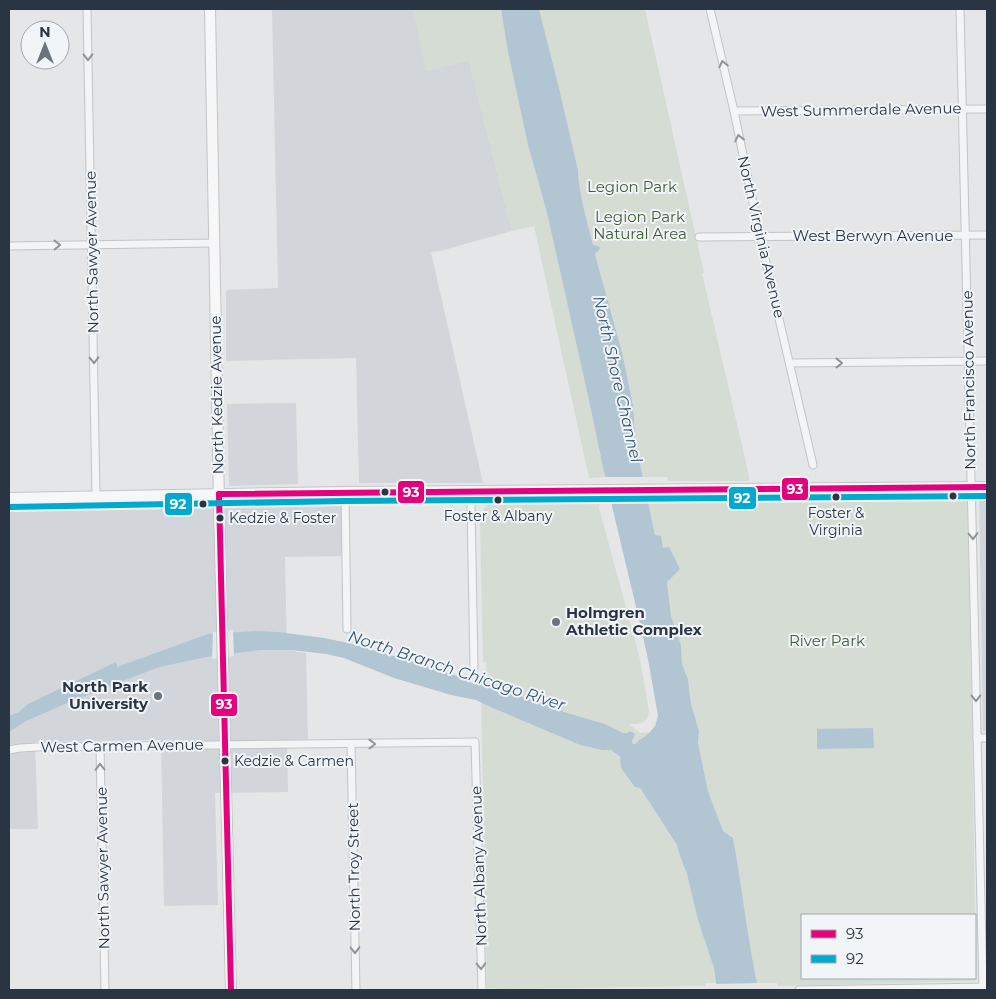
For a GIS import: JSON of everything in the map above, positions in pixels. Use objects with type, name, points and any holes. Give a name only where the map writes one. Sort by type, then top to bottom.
[{"type":"main road","name":"North Kedzie Avenue","points":[[210,9],[222,629],[232,990]]},
{"type":"main road","points":[[9,498],[345,492],[987,487]]},
{"type":"street","name":"North Sawyer Avenue","points":[[87,9],[96,496]]},
{"type":"street","name":"North Virginia Avenue","points":[[710,9],[813,465]]},
{"type":"street","name":"North Francisco Avenue","points":[[960,9],[984,988]]},
{"type":"street","name":"West Summerdale Avenue","points":[[734,111],[987,109]]},
{"type":"street","name":"West Berwyn Avenue","points":[[699,237],[987,235]]},
{"type":"street","points":[[9,246],[214,243]]},
{"type":"street","points":[[790,363],[987,362]]},
{"type":"street","points":[[345,492],[347,629]]},
{"type":"street","points":[[468,492],[471,505],[474,667]]},
{"type":"street","points":[[977,738],[987,738]]},
{"type":"street","name":"West Carmen Avenue","points":[[9,750],[37,747],[475,742]]},
{"type":"street","name":"North Albany Avenue","points":[[475,742],[482,990]]},
{"type":"street","name":"North Troy Street","points":[[351,744],[356,990]]},
{"type":"street","name":"North Sawyer Avenue","points":[[100,746],[105,990]]},
{"type":"street","points":[[800,990],[984,988]]},
{"type":"shaded area","points":[[272,9],[482,9],[469,61],[512,231],[431,252],[483,483],[359,483],[356,358],[226,361],[226,290],[278,288]]},
{"type":"shaded area","points":[[296,403],[298,484],[229,486],[227,404]]},
{"type":"shaded area","points":[[979,498],[987,498],[987,731],[983,731]]},
{"type":"shaded area","name":"North Park University","points":[[346,500],[347,556],[285,557],[287,650],[306,653],[308,739],[287,740],[288,792],[215,793],[218,905],[164,906],[161,740],[35,742],[38,829],[9,829],[9,506]]},
{"type":"green space","name":"Legion Park","points":[[413,9],[501,9],[508,52],[528,145],[547,213],[605,477],[589,478],[534,226],[512,231],[469,61],[426,71]]},
{"type":"green space","name":"Legion Park","points":[[539,9],[645,9],[749,481],[668,481],[667,477],[643,477],[636,446],[633,405],[622,352],[595,253],[596,245],[593,245],[584,208],[578,170]]},
{"type":"green space","name":"River Park","points":[[960,494],[967,497],[975,914],[801,914],[801,979],[976,979],[974,981],[777,986],[777,983],[757,983],[733,838],[723,831],[708,791],[698,743],[699,731],[691,704],[688,679],[682,664],[681,645],[671,616],[661,536],[655,535],[648,502],[673,502],[673,498]]},
{"type":"green space","name":"Holmgren Athletic Complex","points":[[600,502],[599,508],[640,659],[649,711],[644,722],[629,724],[640,733],[650,732],[635,744],[632,741],[634,733],[630,731],[623,733],[605,724],[564,712],[549,705],[480,685],[480,678],[487,679],[486,662],[483,662],[480,521],[484,521],[484,509],[489,504]]},
{"type":"green space","points":[[481,701],[488,706],[580,745],[611,750],[620,758],[677,845],[714,968],[716,983],[705,983],[705,986],[504,989],[487,987]]},
{"type":"water","name":"North Shore Channel","points":[[501,9],[539,9],[578,170],[586,217],[593,245],[599,246],[600,249],[595,254],[622,352],[633,405],[636,446],[643,477],[636,477],[642,502],[648,502],[655,535],[661,536],[663,548],[669,547],[680,569],[667,582],[671,616],[681,645],[682,664],[688,679],[691,704],[699,731],[698,743],[708,791],[723,831],[733,838],[757,983],[718,990],[714,968],[677,845],[640,788],[635,787],[621,768],[620,757],[611,750],[580,745],[476,700],[451,695],[394,678],[344,658],[291,650],[260,650],[207,657],[159,667],[65,704],[26,721],[9,732],[9,716],[19,712],[28,704],[116,662],[117,667],[208,634],[258,631],[324,638],[349,643],[421,664],[472,683],[504,691],[605,724],[623,733],[630,731],[635,735],[632,741],[633,744],[644,737],[655,726],[658,716],[649,664],[611,502],[618,502],[613,477],[605,477],[547,213],[528,145],[508,52]]},
{"type":"water","points":[[873,728],[874,748],[817,749],[817,729]]},
{"type":"pier","points":[[603,477],[645,477],[644,479],[639,479],[644,500],[649,500],[650,502],[608,502],[615,500],[611,480],[605,480]]},
{"type":"pier","points":[[233,630],[234,656],[212,659],[213,632]]},
{"type":"pier","points":[[760,983],[762,990],[716,990],[714,984]]},
{"type":"transit line","name":"93","points":[[219,494],[987,487]]},
{"type":"transit line","name":"93","points":[[219,494],[231,990]]},
{"type":"transit line","name":"92","points":[[9,507],[345,501],[987,496]]},
{"type":"place","name":"Foster & Virginia","points":[[836,497]]},
{"type":"place","name":"Foster & Albany","points":[[498,500]]},
{"type":"place","name":"Kedzie & Foster","points":[[220,518]]},
{"type":"place","name":"Holmgren Athletic Complex","points":[[556,622]]},
{"type":"place","name":"North Park University","points":[[158,696]]},
{"type":"place","name":"Kedzie & Carmen","points":[[225,761]]},
{"type":"park label","name":"Legion Park Natural Area","points":[[640,226]]},
{"type":"water label","name":"North Branch Chicago River","points":[[457,670]]}]
